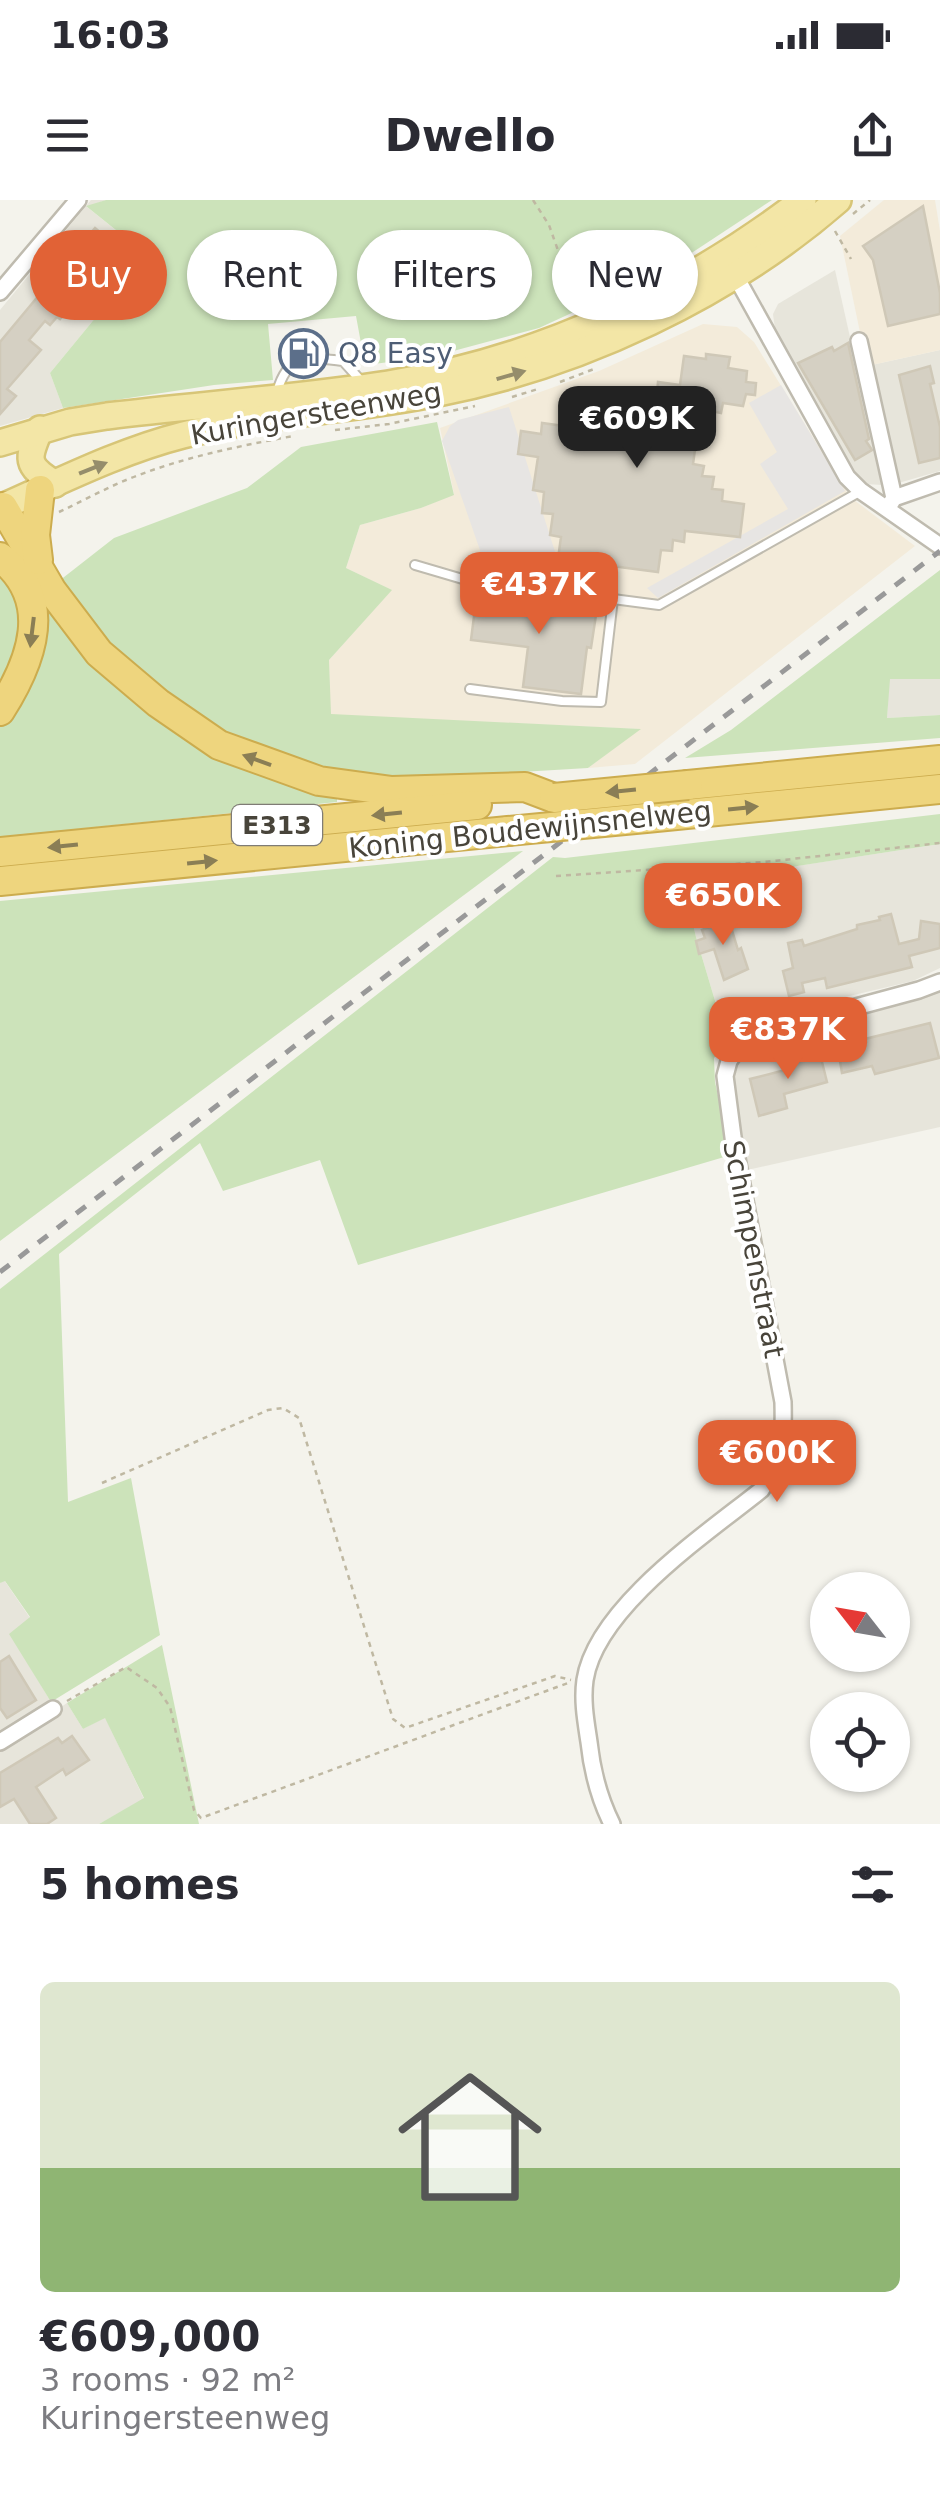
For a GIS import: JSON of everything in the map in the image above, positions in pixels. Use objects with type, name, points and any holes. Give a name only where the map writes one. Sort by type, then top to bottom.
[{"type":"highway","points":[[38,566],[35,534],[47,487]]},
{"type":"highway","points":[[1,506],[52,591],[98,653],[158,703],[219,746],[320,780],[392,791],[525,787],[554,798]]},
{"type":"highway","points":[[0,557],[16,570],[27,587],[34,614],[24,668],[0,711]]},
{"type":"highway","name":"Koning Boudewijnsnelweg","points":[[0,852],[940,760]]},
{"type":"highway","name":"Koning Boudewijnsnelweg","points":[[0,882],[940,788]]},
{"type":"main road","name":"Kuringersteenweg","points":[[0,443],[40,429],[106,416],[366,386],[452,370],[527,349],[657,294],[722,258],[804,200]]},
{"type":"main road","name":"Kuringersteenweg","points":[[1,506],[132,452],[182,436],[243,422],[439,393],[542,366],[597,346],[667,314],[735,275],[838,200]]},
{"type":"main road","points":[[40,429],[30,461],[47,487]]},
{"type":"street","points":[[0,292],[78,200]]},
{"type":"street","points":[[735,275],[848,477],[860,491],[890,504],[940,546]]},
{"type":"street","points":[[859,342],[890,504]]},
{"type":"street","points":[[890,504],[940,482]]},
{"type":"street","name":"Schimpenstraat","points":[[612,1824],[592,1769],[584,1711],[585,1680],[593,1652],[619,1614],[658,1574],[760,1490],[782,1454],[783,1402],[733,1137],[725,1076],[728,1060],[742,1042],[767,1031],[940,982]]},
{"type":"street","points":[[0,1742],[53,1709]]},
{"type":"lane","points":[[275,398],[288,364],[309,358],[344,361],[366,386]]},
{"type":"lane","points":[[415,565],[466,580],[658,605],[860,491]]},
{"type":"lane","points":[[546,580],[548,591]]},
{"type":"lane","points":[[470,689],[601,702],[613,600]]},
{"type":"path","points":[[533,200],[549,224],[586,327]]},
{"type":"path","points":[[834,230],[852,259]]},
{"type":"path","points":[[556,876],[727,865],[940,844]]},
{"type":"path","points":[[53,1709],[126,1667],[157,1688],[170,1707],[194,1810],[202,1818],[573,1681],[555,1676],[405,1728],[393,1719],[299,1418],[283,1408],[268,1410],[102,1483]]},
{"type":"shaded area","points":[[91,200],[106,200],[87,207],[116,230],[66,230]]},
{"type":"shaded area","points":[[884,200],[935,200],[940,231],[940,350],[867,366],[840,236]]},
{"type":"shaded area","points":[[835,270],[883,485],[864,484],[853,475],[806,397],[775,329],[773,314],[778,304]]},
{"type":"shaded area","points":[[30,274],[30,320],[94,320],[50,373],[63,408],[0,426],[0,310]]},
{"type":"shaded area","points":[[703,324],[737,327],[754,342],[850,497],[915,546],[635,764],[588,768],[639,729],[330,715],[329,660],[391,590],[346,568],[360,525],[454,494],[440,428],[599,371]]},
{"type":"shaded area","points":[[940,350],[940,471],[895,484],[867,366]]},
{"type":"shaded area","points":[[781,385],[845,491],[658,598],[647,588],[788,509],[760,464],[777,452],[749,403]]},
{"type":"shaded area","points":[[509,407],[557,558],[548,561],[540,579],[489,576],[442,441],[458,420]]},
{"type":"shaded area","points":[[889,679],[940,679],[940,715],[887,718]]},
{"type":"shaded area","points":[[940,844],[940,968],[913,981],[773,1014],[750,1022],[727,1041],[687,898],[742,886],[746,908],[779,900],[777,869]]},
{"type":"shaded area","points":[[940,991],[940,1127],[747,1170],[733,1083],[732,1068],[739,1056],[756,1042]]},
{"type":"shaded area","points":[[4,1580],[30,1618],[10,1634],[51,1702],[0,1733],[0,1583]]},
{"type":"shaded area","points":[[67,1703],[83,1729],[105,1717],[144,1799],[99,1824],[0,1824],[0,1748]]},
{"type":"green space","points":[[106,200],[772,200],[698,249],[698,230],[552,230],[552,320],[556,320],[431,357],[365,365],[356,316],[337,318],[337,230],[187,230],[187,320],[312,320],[268,324],[273,380],[63,408],[50,373],[94,320],[167,320],[167,230],[116,230],[86,206]]},
{"type":"green space","points":[[437,422],[454,495],[360,525],[346,568],[392,590],[329,660],[331,714],[641,729],[588,768],[399,779],[313,768],[251,748],[196,719],[118,660],[59,581],[114,538],[247,488],[301,447]]},
{"type":"green space","points":[[0,568],[17,592],[21,619],[14,653],[0,685]]},
{"type":"green space","points":[[940,570],[940,679],[890,679],[887,718],[940,715],[940,738],[685,758],[731,730]]},
{"type":"green space","points":[[38,594],[100,672],[174,731],[252,767],[337,791],[337,802],[0,837],[0,727],[29,682]]},
{"type":"green space","points":[[940,814],[940,844],[778,869],[779,900],[745,908],[741,886],[687,899],[727,1041],[714,1058],[715,1082],[731,1155],[358,1265],[320,1160],[223,1191],[200,1143],[59,1254],[68,1502],[131,1478],[160,1635],[51,1702],[9,1634],[30,1617],[5,1581],[0,1583],[0,1289],[553,857]]},
{"type":"green space","points":[[523,851],[0,1241],[0,901]]},
{"type":"green space","points":[[162,1645],[199,1824],[99,1824],[144,1798],[105,1718],[83,1729],[67,1703]]},
{"type":"building","points":[[923,206],[940,293],[940,314],[888,326],[873,260],[863,246]]},
{"type":"building","points":[[30,306],[30,320],[54,320],[50,325],[45,321],[29,340],[41,350],[7,389],[16,396],[0,414],[0,342]]},
{"type":"building","points":[[848,343],[869,439],[866,441],[872,450],[855,460],[798,363]]},
{"type":"building","points":[[706,354],[730,357],[728,368],[747,371],[746,382],[756,383],[755,395],[746,394],[743,406],[723,403],[721,413],[711,411],[709,423],[699,421],[693,464],[704,466],[702,476],[714,477],[712,489],[723,490],[722,501],[744,504],[740,537],[685,531],[684,542],[673,540],[672,551],[661,550],[658,572],[558,559],[561,537],[550,535],[553,514],[542,513],[544,492],[533,490],[538,457],[518,454],[521,431],[541,434],[542,423],[564,426],[566,415],[587,418],[589,407],[611,409],[612,398],[634,401],[635,390],[657,393],[658,382],[680,385],[684,356],[706,359]]},
{"type":"building","points":[[930,366],[940,427],[940,458],[919,463],[899,375]]},
{"type":"building","points":[[477,593],[592,607],[591,615],[596,615],[581,694],[523,687],[528,647],[471,640]]},
{"type":"building","points":[[891,914],[899,944],[919,939],[921,921],[940,924],[940,948],[909,956],[912,967],[827,988],[825,978],[802,983],[804,992],[789,996],[783,971],[793,968],[788,943],[802,940],[804,946]]},
{"type":"building","points":[[728,917],[748,969],[724,980],[714,949],[699,954],[696,941],[705,938],[702,930]]},
{"type":"building","points":[[930,1023],[939,1058],[875,1074],[872,1066],[842,1073],[838,1049]]},
{"type":"building","points":[[819,1050],[827,1082],[784,1094],[787,1108],[759,1116],[750,1079],[793,1068],[790,1058]]},
{"type":"building","points":[[9,1656],[36,1700],[7,1718],[0,1708],[0,1662]]},
{"type":"building","points":[[72,1736],[89,1760],[66,1775],[63,1769],[36,1787],[56,1818],[47,1824],[30,1824],[14,1799],[0,1807],[0,1773],[58,1738],[62,1743]]},
{"type":"railway","points":[[0,1272],[940,551]]},
{"type":"place","name":"Q8 Easy","points":[[303,353]]}]
